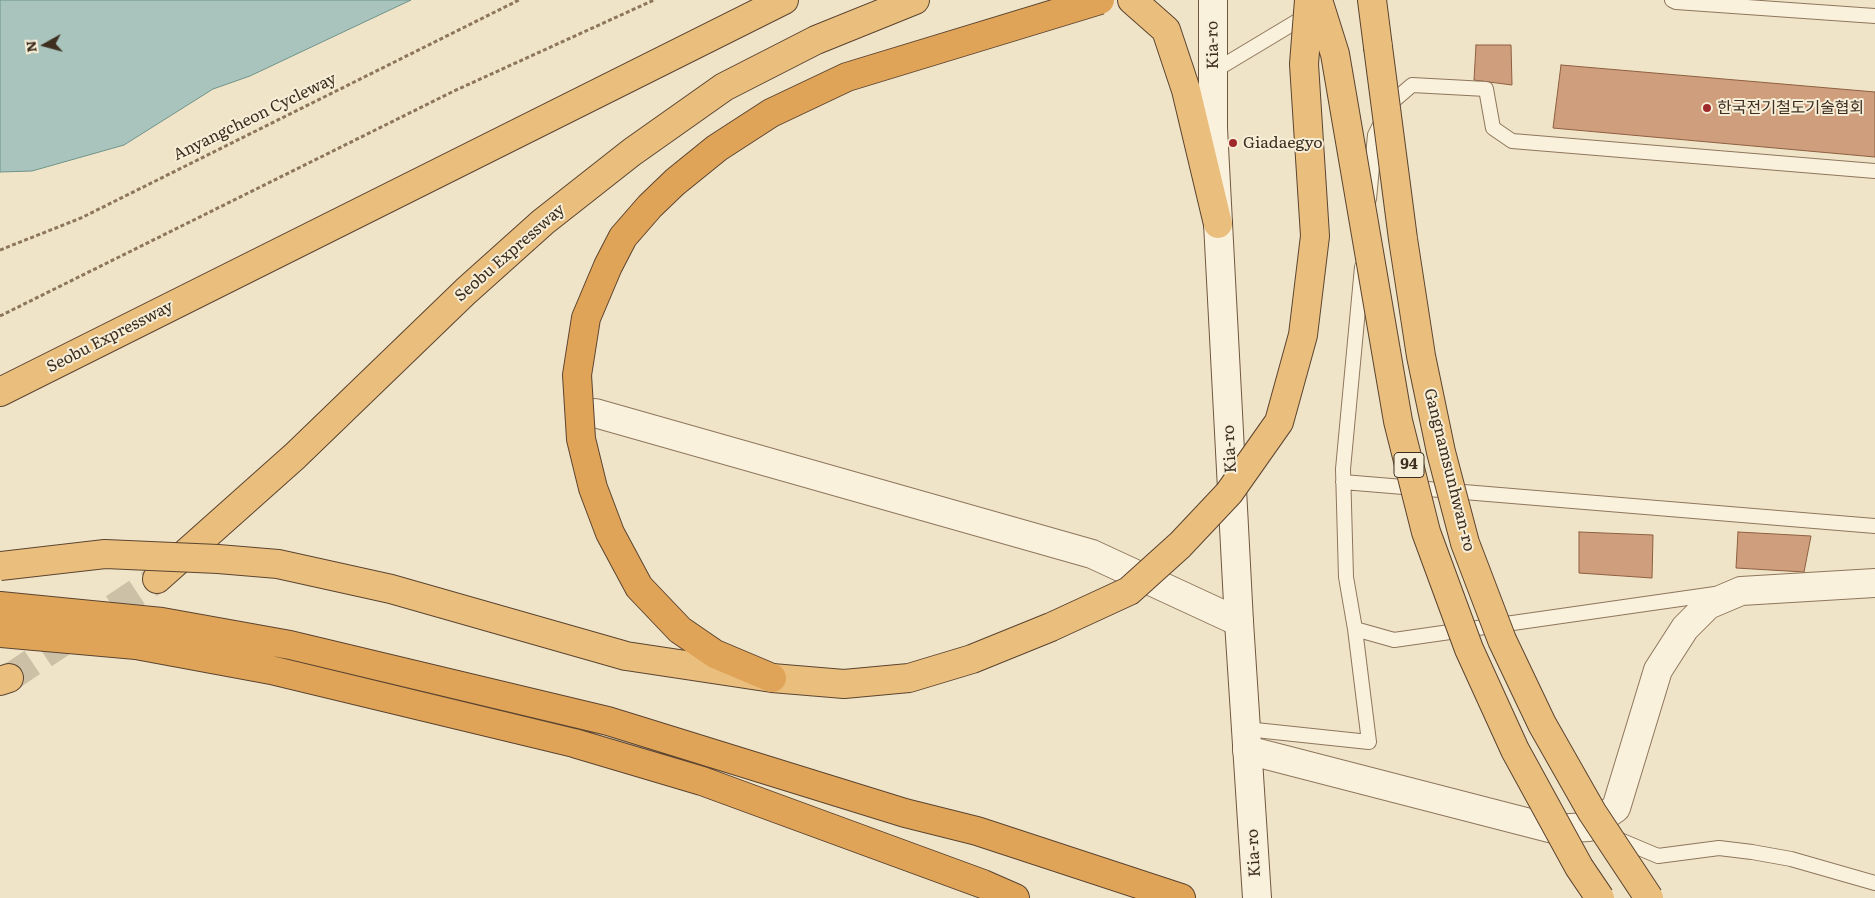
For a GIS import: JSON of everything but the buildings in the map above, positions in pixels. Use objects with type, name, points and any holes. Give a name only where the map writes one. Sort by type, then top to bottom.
[{"type":"highway","name":"Seobu Expressway","points":[[0,392],[784,0]]},
{"type":"highway","name":"Seobu Expressway","points":[[157,579],[295,456],[466,291],[543,222],[632,152],[724,87],[816,40],[915,0]]},
{"type":"highway","points":[[772,678],[714,654],[680,630],[639,587],[610,533],[593,488],[581,439],[577,375],[586,318],[608,266],[623,236],[662,194],[717,148],[770,113],[847,77],[1100,0]]},
{"type":"highway","points":[[1132,0],[1166,30],[1186,90],[1218,224]]},
{"type":"highway","points":[[0,566],[105,554],[278,564],[391,589],[626,656],[772,678],[844,684],[909,678],[972,659],[1051,627],[1128,591],[1180,545],[1229,493],[1279,422],[1304,334],[1315,236],[1304,64],[1309,0]]},
{"type":"highway","name":"Gangnamsunhwan-ro","points":[[1318,0],[1335,54],[1398,421],[1426,532],[1469,649],[1515,750],[1579,867],[1600,898]]},
{"type":"highway","name":"Gangnamsunhwan-ro","points":[[1372,0],[1403,239],[1421,356],[1441,452],[1465,543],[1502,640],[1542,724],[1592,812],[1649,898]]},
{"type":"highway","points":[[0,606],[162,622],[290,645],[608,721],[905,813],[977,831],[1181,898]]},
{"type":"highway","points":[[0,633],[136,646],[271,670],[574,743],[702,781],[983,884],[1015,898]]},
{"type":"street","name":"Kia-ro","points":[[1213,0],[1213,128],[1239,622],[1256,898]]},
{"type":"street","points":[[595,413],[1092,554],[1239,622]]},
{"type":"street","points":[[1247,740],[1553,828],[1589,827],[1616,808],[1658,670],[1685,628],[1708,605],[1740,591],[1875,583]]},
{"type":"lane","points":[[1214,71],[1332,0]]},
{"type":"lane","points":[[1672,0],[1676,2],[1875,16]]},
{"type":"lane","points":[[1247,740],[1369,742],[1355,629],[1346,578],[1343,482],[1375,135],[1391,103],[1412,85],[1486,89],[1494,128],[1512,141],[1875,171]]},
{"type":"lane","points":[[1343,482],[1875,526]]},
{"type":"lane","points":[[1355,629],[1394,640],[1740,591]]},
{"type":"lane","points":[[1589,827],[1658,856],[1720,848],[1792,859],[1875,883]]},
{"type":"path","name":"Anyangcheon Cycleway","points":[[0,250],[81,218],[519,0]]},
{"type":"path","points":[[0,316],[454,91],[654,0]]},
{"type":"water","points":[[0,0],[411,0],[250,76],[213,89],[124,145],[32,171],[0,172]]},
{"type":"tunnel","points":[[9,678],[157,579]]},
{"type":"place","name":"한국전기철도기술협회","points":[[1707,108]]},
{"type":"place","name":"Giadaegyo","points":[[1233,143]]}]
